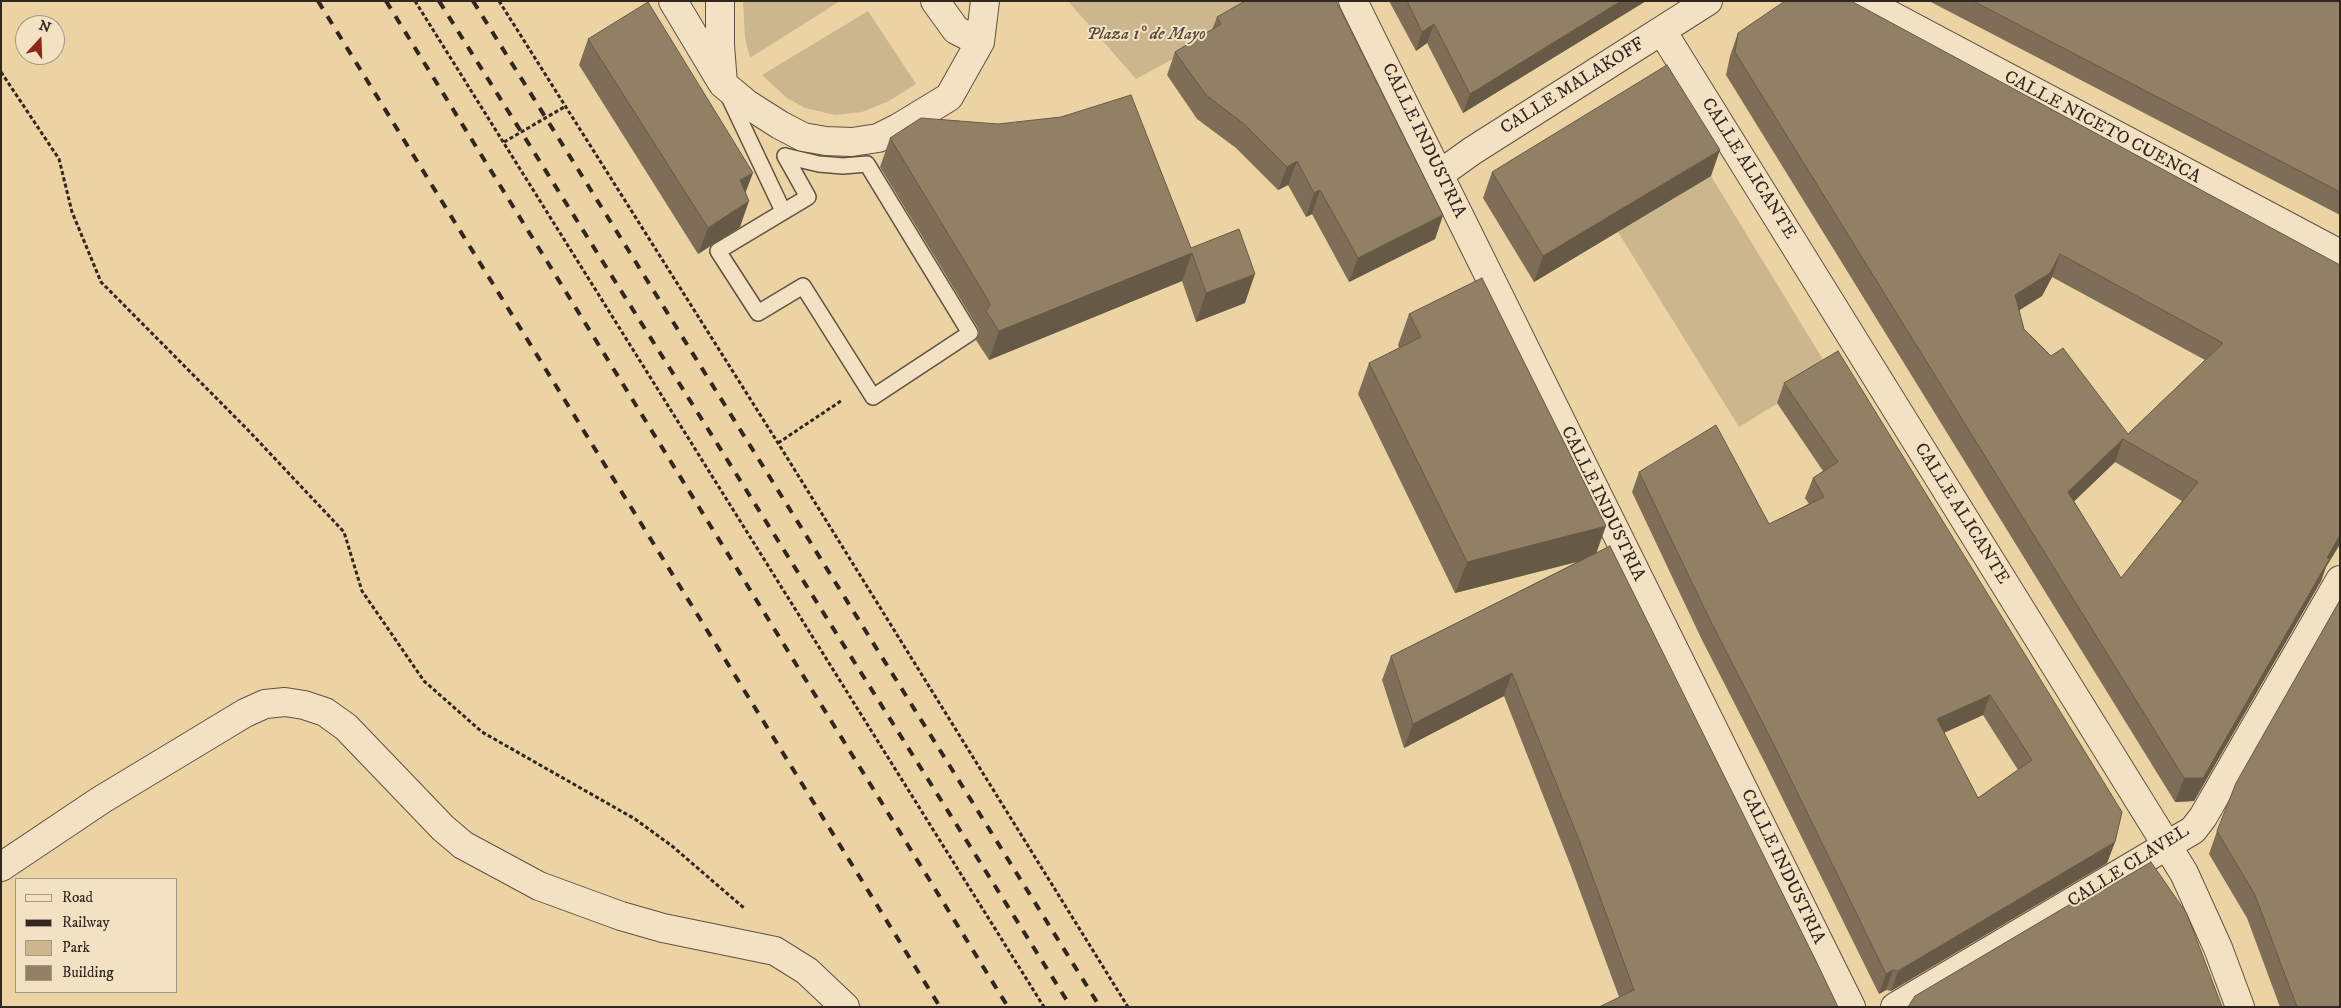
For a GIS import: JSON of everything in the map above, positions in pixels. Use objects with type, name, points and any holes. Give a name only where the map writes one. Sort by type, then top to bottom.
[{"type":"street","points":[[673,1],[723,84],[747,104],[803,137],[852,142],[878,138],[949,97],[980,42],[986,1]]},
{"type":"street","points":[[720,1],[723,84]]},
{"type":"street","points":[[935,1],[956,30],[980,42]]},
{"type":"street","name":"CALLE INDUSTRIA","points":[[1353,1],[1851,1007]]},
{"type":"street","name":"CALLE MALAKOFF","points":[[1440,174],[1472,151],[1708,1]]},
{"type":"street","name":"CALLE NICETO CUENCA","points":[[1864,1],[2340,254]]},
{"type":"street","name":"CALLE ALICANTE","points":[[1662,31],[2166,847],[2184,873],[2218,948],[2240,1007]]},
{"type":"street","name":"CALLE CLAVEL","points":[[1895,1007],[2193,830],[2203,817],[2340,580]]},
{"type":"street","points":[[1,867],[100,800],[245,713],[265,704],[285,702],[304,705],[325,712],[346,727],[443,828],[463,845],[539,886],[620,916],[655,926],[775,951],[807,971],[845,1007]]},
{"type":"lane","points":[[723,84],[783,211]]},
{"type":"lane","points":[[785,156],[819,164],[843,166],[867,164],[970,333],[873,397],[865,386],[802,286],[758,313],[718,251],[808,196],[785,156]]},
{"type":"path","points":[[416,1],[1044,1007]]},
{"type":"path","points":[[499,1],[778,443],[1128,1007]]},
{"type":"path","points":[[1,72],[60,159],[72,212],[100,282],[254,436],[344,532],[362,591],[424,681],[482,732],[635,819],[672,846],[766,929],[775,951]]},
{"type":"path","points":[[504,142],[566,106]]},
{"type":"path","points":[[778,443],[865,386]]},
{"type":"green space","points":[[743,1],[840,1],[750,58],[745,38]]},
{"type":"green space","name":"Plaza 1º de Mayo","points":[[1068,1],[1280,1],[1136,79]]},
{"type":"green space","points":[[868,11],[916,84],[889,101],[862,112],[835,115],[805,108],[787,98],[762,75]]},
{"type":"green space","points":[[1711,176],[1830,371],[1739,427],[1618,232]]},
{"type":"building","points":[[1245,1],[1336,1],[1443,215],[1358,258],[1320,190],[1314,193],[1297,161],[1287,167],[1244,124],[1206,95],[1175,52],[1221,24],[1217,17]]},
{"type":"building","points":[[1407,1],[1621,1],[1470,94],[1434,24],[1422,32]]},
{"type":"building","points":[[1785,1],[1851,1],[2340,265],[2340,535],[2327,558],[2330,558],[2203,778],[2184,778],[1735,52],[1738,33]],"holes":[[[2060,254],[2223,343],[2128,434],[2063,348],[2051,356],[2024,329],[2015,295],[2050,273]],[[2123,439],[2198,482],[2121,578],[2068,492]]]},
{"type":"building","points":[[1973,1],[2340,1],[2340,192]]},
{"type":"building","points":[[648,2],[753,173],[740,180],[749,201],[708,228],[588,39]]},
{"type":"building","points":[[1667,65],[1720,150],[1543,256],[1492,172]]},
{"type":"building","points":[[1131,95],[1191,248],[1239,229],[1255,274],[1206,293],[1192,253],[999,331],[986,311],[990,305],[988,300],[890,138],[921,118],[998,124],[1061,117]]},
{"type":"building","points":[[1482,278],[1606,526],[1467,562],[1369,363],[1421,337],[1409,314]]},
{"type":"building","points":[[1838,351],[2122,812],[2115,842],[1898,971],[1893,970],[1886,974],[1774,745],[1709,618],[1639,472],[1716,425],[1769,524],[1824,497],[1813,478],[1838,462],[1784,383]],"holes":[[[1990,695],[2032,760],[1978,798],[1937,719]]]},
{"type":"building","points":[[1610,546],[1838,1007],[1599,1007],[1634,990],[1579,840],[1512,673],[1413,724],[1391,656]]},
{"type":"building","points":[[2340,600],[2340,1007],[2297,1007],[2255,895],[2217,831],[2236,783]]},
{"type":"building","points":[[2151,862],[2187,914],[2222,1007],[1908,1007],[1915,996],[2106,883],[2105,889]]},
{"type":"railway","points":[[318,1],[940,1007]]},
{"type":"railway","points":[[386,1],[1008,1007]]},
{"type":"railway","points":[[439,1],[1071,1007]]},
{"type":"railway","points":[[473,1],[1100,1007]]}]
